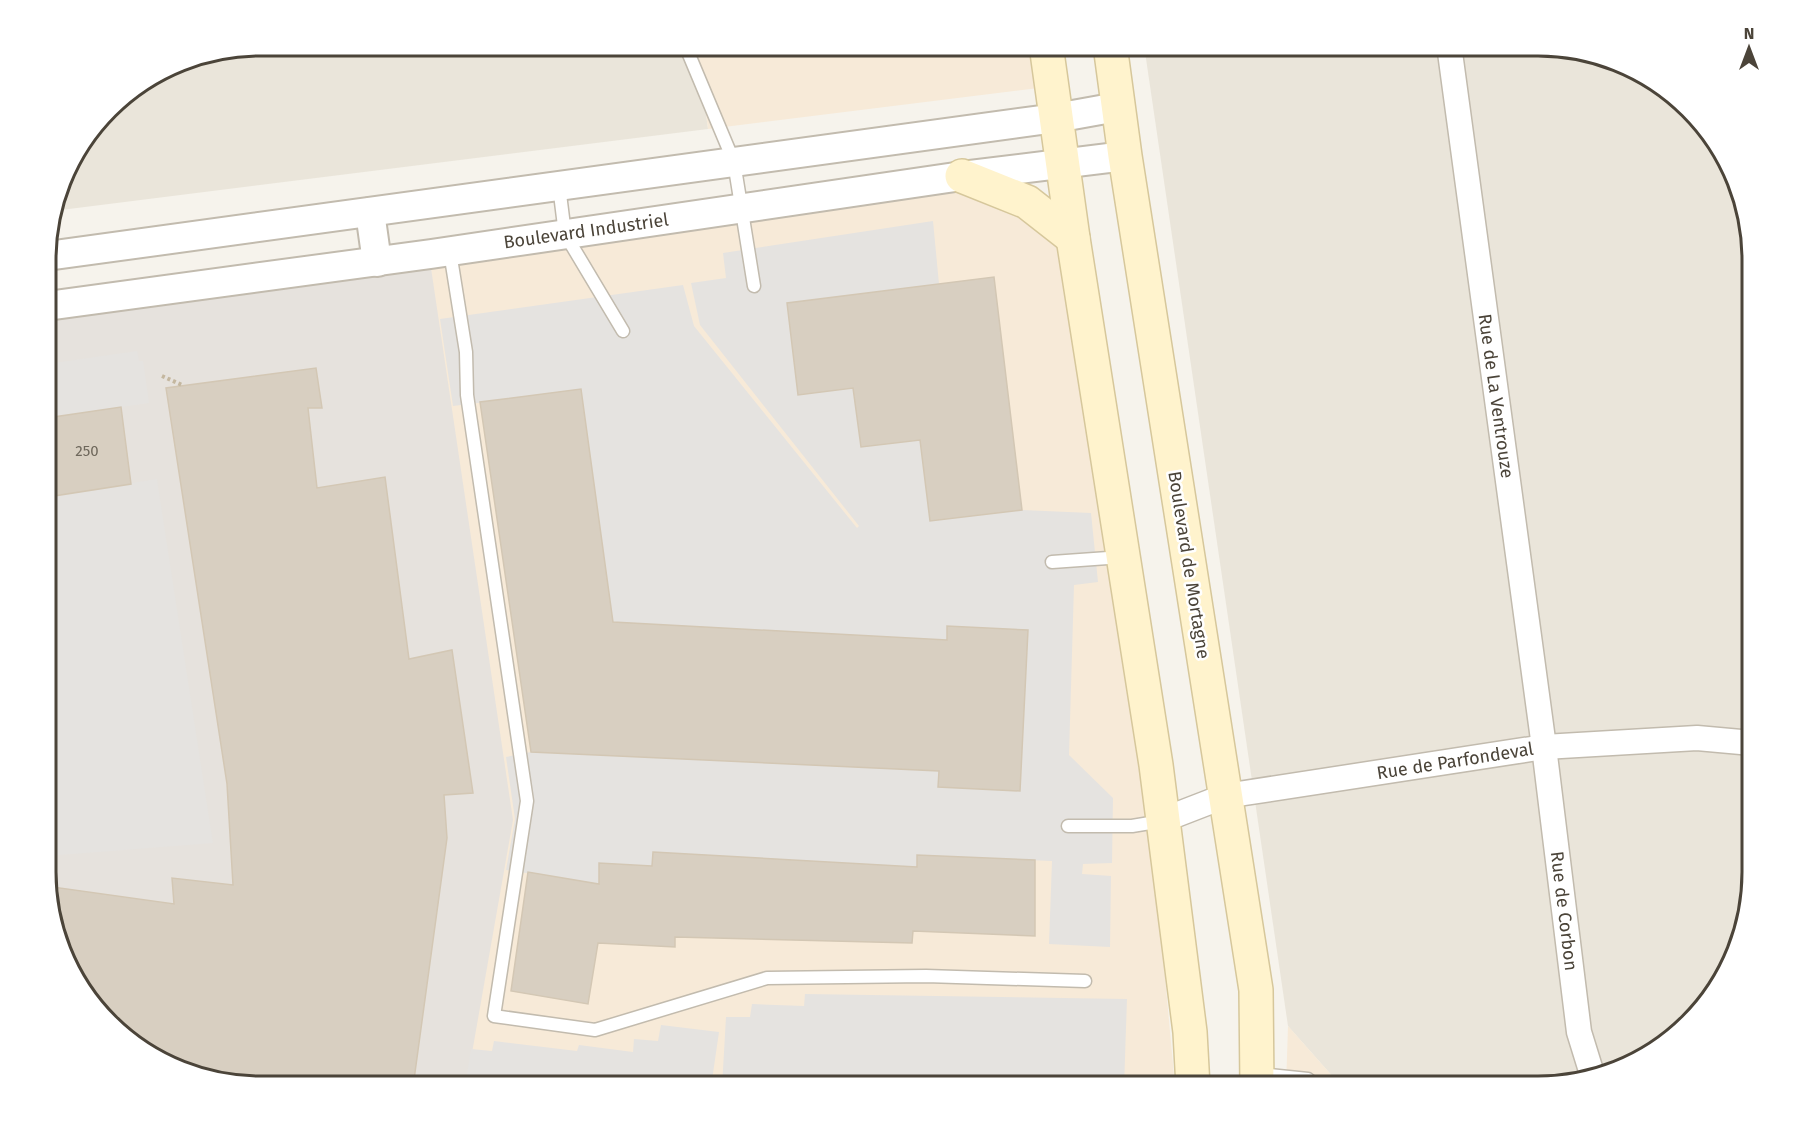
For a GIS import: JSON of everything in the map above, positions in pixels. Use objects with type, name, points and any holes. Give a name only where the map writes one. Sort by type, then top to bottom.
[{"type":"main road","points":[[1048,56],[1073,238],[1163,820],[1190,1032],[1192,1076]]},
{"type":"main road","name":"Boulevard de Mortagne","points":[[1111,56],[1125,156],[1256,990],[1257,1076]]},
{"type":"main road","points":[[963,176],[1027,202],[1073,238]]},
{"type":"street","name":"Rue de La Ventrouze","points":[[1450,56],[1544,747]]},
{"type":"street","points":[[56,255],[1056,118],[1118,106]]},
{"type":"street","points":[[877,142],[885,188]]},
{"type":"street","name":"Boulevard Industriel","points":[[56,305],[450,252],[963,176],[1125,156]]},
{"type":"street","points":[[370,212],[377,262]]},
{"type":"street","name":"Rue de Parfondeval","points":[[1163,820],[1225,796],[1544,747],[1697,738],[1741,742]]},
{"type":"street","name":"Rue de Corbon","points":[[1544,747],[1579,1032],[1591,1070]]},
{"type":"lane","points":[[689,56],[734,162],[754,286]]},
{"type":"lane","points":[[559,186],[565,234],[623,331]]},
{"type":"lane","points":[[450,252],[466,352],[467,395],[527,801],[494,1016],[595,1030],[767,978],[926,976],[1085,981]]},
{"type":"lane","points":[[1052,562],[1122,557]]},
{"type":"lane","points":[[1068,826],[1132,826],[1163,820]]},
{"type":"path","points":[[162,376],[182,386]]},
{"type":"shaded area","points":[[698,56],[708,129],[61,210],[71,182],[90,146],[125,106],[146,90],[169,77],[194,66],[233,57]]},
{"type":"shaded area","points":[[698,56],[1035,56],[1039,88],[708,129]]},
{"type":"shaded area","points":[[1146,56],[1537,56],[1564,57],[1603,66],[1651,90],[1691,125],[1707,146],[1720,169],[1731,194],[1738,220],[1741,246],[1741,886],[1738,912],[1731,938],[1707,986],[1672,1026],[1639,1049],[1590,1070],[1551,1076],[1332,1076],[1288,1026]]},
{"type":"shaded area","points":[[967,189],[1018,205],[1070,253],[1160,921],[1174,1076],[466,1076],[431,268]]},
{"type":"shaded area","points":[[933,221],[939,284],[787,303],[798,394],[853,388],[861,447],[920,440],[931,521],[1022,510],[1091,513],[1098,582],[1074,585],[1069,755],[1113,798],[1112,863],[1083,864],[1082,874],[1111,876],[1110,947],[1049,944],[1052,861],[917,855],[917,867],[653,852],[652,866],[600,863],[599,884],[506,870],[515,819],[506,757],[531,752],[939,771],[939,787],[1019,791],[1028,630],[947,626],[947,640],[613,622],[581,390],[453,406],[440,319],[683,285],[694,326],[857,528],[859,526],[700,325],[691,283],[726,278],[723,253]]},
{"type":"shaded area","points":[[431,268],[513,820],[468,1076],[260,1076],[233,1075],[207,1070],[169,1055],[135,1034],[106,1007],[90,986],[77,963],[66,938],[59,912],[56,872],[56,315]]},
{"type":"shaded area","points":[[137,351],[139,361],[143,361],[149,403],[56,417],[56,363]]},
{"type":"shaded area","points":[[157,479],[213,843],[56,855],[56,496]]},
{"type":"shaded area","points":[[805,994],[1127,999],[1124,1076],[723,1076],[726,1017],[750,1017],[752,1004],[804,1006]]},
{"type":"shaded area","points":[[661,1025],[719,1032],[713,1076],[467,1076],[471,1049],[492,1051],[494,1041],[577,1051],[579,1045],[633,1052],[634,1039],[658,1041]]},
{"type":"shaded area","points":[[1288,1026],[1332,1076],[1286,1076]]},
{"type":"building","points":[[994,277],[1022,510],[930,521],[920,440],[861,447],[853,388],[798,395],[787,303]]},
{"type":"building","points":[[316,368],[322,408],[308,408],[317,488],[385,477],[409,659],[452,650],[473,793],[444,795],[447,838],[415,1076],[233,1075],[194,1066],[146,1042],[115,1017],[90,986],[66,938],[59,912],[57,888],[174,904],[172,878],[233,885],[227,784],[166,388]]},
{"type":"building","points":[[581,389],[613,622],[947,640],[947,626],[1028,630],[1020,791],[938,787],[939,771],[531,752],[480,402]]},
{"type":"building","points":[[121,407],[131,484],[56,496],[56,417]]},
{"type":"building","points":[[653,852],[917,867],[917,855],[1035,860],[1035,936],[913,931],[912,943],[675,937],[675,947],[598,943],[588,1004],[511,991],[528,872],[599,884],[599,863],[652,866]]}]
